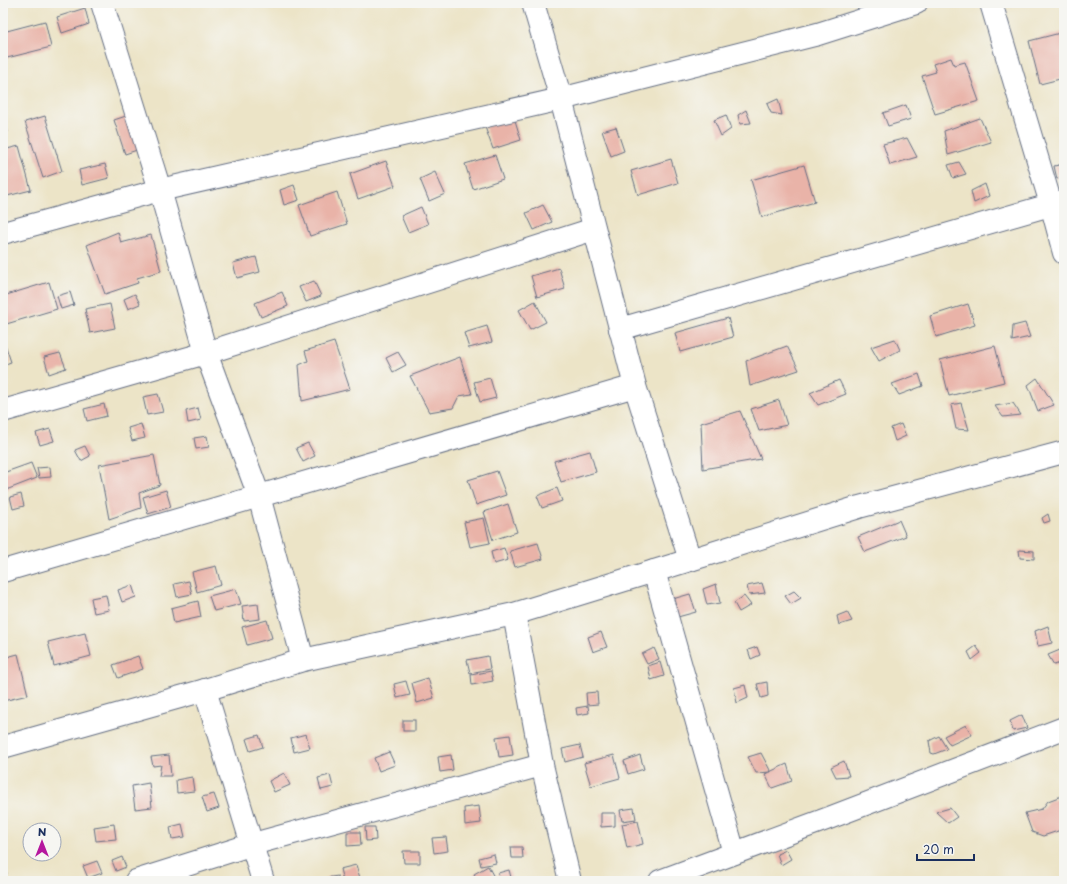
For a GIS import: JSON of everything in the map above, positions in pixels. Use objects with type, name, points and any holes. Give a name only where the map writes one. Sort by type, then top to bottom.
[{"type":"street","points":[[102,3],[160,190],[206,353],[259,496],[303,660]]},
{"type":"street","points":[[533,3],[561,99],[635,386],[690,560]]},
{"type":"street","points":[[3,233],[160,190],[561,99],[818,34],[916,3]]},
{"type":"street","points":[[991,3],[1058,202],[1064,253]]},
{"type":"street","points":[[620,329],[1058,202]]},
{"type":"street","points":[[3,411],[206,353],[594,229]]},
{"type":"street","points":[[3,571],[635,386]]},
{"type":"street","points":[[3,747],[205,690],[303,660],[514,614],[859,507],[1064,452]]},
{"type":"street","points":[[654,571],[734,854]]},
{"type":"street","points":[[514,614],[542,765],[570,881]]},
{"type":"street","points":[[205,690],[263,881]]},
{"type":"street","points":[[660,881],[1064,728]]},
{"type":"street","points":[[136,881],[253,844],[542,765]]},
{"type":"building","points":[[85,8],[89,24],[62,33],[57,17]]},
{"type":"building","points":[[45,21],[51,47],[3,59],[3,32]]},
{"type":"building","points":[[1064,32],[1064,78],[1040,84],[1029,41]]},
{"type":"building","points":[[951,58],[954,65],[965,62],[979,101],[935,114],[922,76],[936,72],[933,64]]},
{"type":"building","points":[[778,99],[782,115],[771,113],[767,104]]},
{"type":"building","points":[[906,105],[911,119],[888,126],[883,113]]},
{"type":"building","points":[[746,110],[751,123],[740,124],[738,115]]},
{"type":"building","points":[[3,115],[8,132],[3,133]]},
{"type":"building","points":[[129,115],[140,149],[125,154],[114,120]]},
{"type":"building","points":[[726,115],[731,129],[721,136],[714,120]]},
{"type":"building","points":[[45,116],[62,171],[43,178],[25,122]]},
{"type":"building","points":[[514,117],[521,140],[493,149],[485,127]]},
{"type":"building","points":[[980,118],[991,142],[948,155],[944,131]]},
{"type":"building","points":[[616,127],[624,151],[611,156],[602,131]]},
{"type":"building","points":[[907,138],[917,157],[890,165],[883,144]]},
{"type":"building","points":[[19,146],[31,190],[3,197],[3,150]]},
{"type":"building","points":[[495,155],[503,179],[473,189],[465,164]]},
{"type":"building","points":[[671,159],[678,183],[638,195],[631,171]]},
{"type":"building","points":[[386,161],[395,186],[358,199],[350,174]]},
{"type":"building","points":[[959,162],[966,174],[953,178],[948,165]]},
{"type":"building","points":[[105,164],[109,178],[82,185],[79,170]]},
{"type":"building","points":[[1064,164],[1064,177],[1057,179],[1054,166]]},
{"type":"building","points":[[804,165],[815,202],[762,217],[751,180]]},
{"type":"building","points":[[435,172],[445,194],[429,201],[420,179]]},
{"type":"building","points":[[985,184],[989,196],[974,203],[971,191]]},
{"type":"building","points":[[294,185],[299,200],[284,205],[280,190]]},
{"type":"building","points":[[337,192],[347,224],[310,236],[299,205]]},
{"type":"building","points":[[543,205],[552,222],[534,230],[526,213]]},
{"type":"building","points":[[421,207],[428,224],[408,232],[401,216]]},
{"type":"building","points":[[118,232],[121,243],[151,235],[161,271],[137,278],[138,283],[105,294],[87,245]]},
{"type":"building","points":[[256,257],[260,272],[237,278],[233,263]]},
{"type":"building","points":[[559,268],[565,289],[537,297],[531,276]]},
{"type":"building","points":[[314,281],[321,296],[306,302],[299,287]]},
{"type":"building","points":[[49,282],[57,309],[3,325],[3,296]]},
{"type":"building","points":[[70,292],[74,305],[61,309],[57,296]]},
{"type":"building","points":[[282,292],[288,306],[261,317],[255,303]]},
{"type":"building","points":[[135,294],[140,304],[128,309],[124,299]]},
{"type":"building","points":[[535,301],[546,322],[530,330],[519,310]]},
{"type":"building","points":[[110,304],[115,328],[90,333],[85,309]]},
{"type":"building","points":[[968,304],[975,325],[936,337],[930,316]]},
{"type":"building","points":[[728,318],[733,337],[680,352],[675,333]]},
{"type":"building","points":[[1025,323],[1030,337],[1012,341],[1013,326]]},
{"type":"building","points":[[487,326],[492,342],[469,348],[464,333]]},
{"type":"building","points":[[3,338],[11,362],[3,365]]},
{"type":"building","points":[[895,339],[900,350],[879,361],[871,347]]},
{"type":"building","points":[[334,342],[350,389],[302,401],[299,365],[308,361],[305,351]]},
{"type":"building","points":[[787,346],[799,370],[750,386],[746,361]]},
{"type":"building","points":[[995,346],[1004,382],[949,396],[940,360]]},
{"type":"building","points":[[398,352],[406,365],[393,372],[386,358]]},
{"type":"building","points":[[60,353],[66,368],[49,374],[44,357]]},
{"type":"building","points":[[460,357],[472,394],[459,396],[453,408],[429,412],[410,376]]},
{"type":"building","points":[[919,374],[923,386],[899,395],[892,384]]},
{"type":"building","points":[[490,378],[496,398],[480,402],[474,382]]},
{"type":"building","points":[[1037,378],[1054,405],[1038,411],[1028,385]]},
{"type":"building","points":[[839,380],[846,394],[818,405],[810,393]]},
{"type":"building","points":[[158,394],[163,412],[147,415],[143,397]]},
{"type":"building","points":[[779,400],[787,425],[759,431],[751,409]]},
{"type":"building","points":[[961,403],[969,430],[956,429],[951,405]]},
{"type":"building","points":[[1013,403],[1021,415],[1003,417],[995,406]]},
{"type":"building","points":[[104,404],[107,416],[87,421],[84,409]]},
{"type":"building","points":[[198,408],[201,420],[188,423],[186,411]]},
{"type":"building","points":[[740,411],[761,459],[703,469],[701,423]]},
{"type":"building","points":[[141,424],[145,438],[132,441],[128,428]]},
{"type":"building","points":[[901,424],[906,436],[895,441],[891,428]]},
{"type":"building","points":[[50,429],[54,441],[40,445],[36,433]]},
{"type":"building","points":[[207,436],[209,447],[196,449],[194,438]]},
{"type":"building","points":[[308,443],[315,456],[303,462],[296,448]]},
{"type":"building","points":[[85,446],[90,456],[81,461],[75,450]]},
{"type":"building","points":[[590,451],[596,472],[561,482],[554,461]]},
{"type":"building","points":[[154,455],[160,485],[139,493],[141,508],[109,519],[99,465]]},
{"type":"building","points":[[31,463],[37,478],[6,490],[3,481],[3,473]]},
{"type":"building","points":[[50,467],[51,477],[39,478],[37,468]]},
{"type":"building","points":[[497,471],[506,495],[476,505],[468,480]]},
{"type":"building","points":[[557,488],[562,501],[542,508],[537,496]]},
{"type":"building","points":[[166,490],[171,507],[148,514],[143,497]]},
{"type":"building","points":[[21,494],[24,506],[13,509],[10,497]]},
{"type":"building","points":[[508,504],[517,532],[493,540],[484,512]]},
{"type":"building","points":[[1048,514],[1050,521],[1044,523],[1042,518]]},
{"type":"building","points":[[484,518],[490,543],[470,547],[464,522]]},
{"type":"building","points":[[899,520],[906,536],[865,552],[858,537]]},
{"type":"building","points":[[538,543],[543,559],[515,567],[510,551]]},
{"type":"building","points":[[504,548],[508,560],[494,564],[491,552]]},
{"type":"building","points":[[1019,550],[1034,551],[1034,559],[1020,558]]},
{"type":"building","points":[[216,566],[221,585],[197,592],[192,572]]},
{"type":"building","points":[[189,581],[192,594],[177,597],[174,584]]},
{"type":"building","points":[[762,583],[765,593],[749,595],[747,586]]},
{"type":"building","points":[[716,584],[720,603],[707,605],[703,589]]},
{"type":"building","points":[[132,585],[136,597],[122,602],[118,590]]},
{"type":"building","points":[[236,589],[241,604],[214,611],[209,596]]},
{"type":"building","points":[[794,591],[801,598],[791,604],[785,596]]},
{"type":"building","points":[[690,594],[696,612],[674,618],[669,600]]},
{"type":"building","points":[[106,595],[109,610],[94,613],[91,598]]},
{"type":"building","points":[[744,596],[751,605],[739,612],[734,603]]},
{"type":"building","points":[[198,601],[201,617],[174,623],[171,608]]},
{"type":"building","points":[[258,604],[260,619],[244,621],[242,606]]},
{"type":"building","points":[[847,612],[852,621],[839,625],[837,616]]},
{"type":"building","points":[[267,620],[272,638],[247,645],[242,627]]},
{"type":"building","points":[[1048,626],[1052,643],[1038,646],[1035,631]]},
{"type":"building","points":[[601,632],[607,647],[593,652],[588,637]]},
{"type":"building","points":[[85,633],[91,656],[54,666],[48,642]]},
{"type":"building","points":[[976,646],[981,653],[972,660],[968,652]]},
{"type":"building","points":[[757,647],[760,655],[751,659],[748,650]]},
{"type":"building","points":[[654,648],[659,659],[647,664],[642,654]]},
{"type":"building","points":[[1060,650],[1064,662],[1054,665],[1048,655]]},
{"type":"building","points":[[18,654],[28,695],[3,701],[3,658]]},
{"type":"building","points":[[138,656],[143,669],[118,678],[113,665]]},
{"type":"building","points":[[488,656],[490,669],[470,673],[467,660]]},
{"type":"building","points":[[660,662],[664,676],[651,680],[648,666]]},
{"type":"building","points":[[491,671],[493,681],[472,685],[471,675]]},
{"type":"building","points":[[428,678],[434,698],[417,703],[412,683]]},
{"type":"building","points":[[406,681],[410,695],[397,698],[394,684]]},
{"type":"building","points":[[767,682],[768,696],[761,698],[757,684]]},
{"type":"building","points":[[745,685],[748,698],[737,703],[734,688]]},
{"type":"building","points":[[597,692],[598,704],[587,705],[586,693]]},
{"type":"building","points":[[588,706],[589,713],[577,715],[576,708]]},
{"type":"building","points":[[1022,715],[1027,728],[1013,731],[1010,721]]},
{"type":"building","points":[[403,720],[415,720],[415,731],[403,731]]},
{"type":"building","points":[[966,725],[972,735],[950,745],[944,736]]},
{"type":"building","points":[[306,734],[310,748],[294,752],[291,738]]},
{"type":"building","points":[[259,735],[263,747],[250,751],[246,739]]},
{"type":"building","points":[[510,735],[513,755],[499,757],[496,737]]},
{"type":"building","points":[[939,736],[947,749],[934,754],[931,753],[929,741]]},
{"type":"building","points":[[580,745],[583,757],[565,762],[562,749]]},
{"type":"building","points":[[389,752],[395,765],[379,771],[374,758]]},
{"type":"building","points":[[761,753],[771,772],[756,773],[748,757]]},
{"type":"building","points":[[169,755],[171,776],[159,776],[161,765],[153,766],[151,757]]},
{"type":"building","points":[[451,755],[453,770],[440,772],[438,757]]},
{"type":"building","points":[[614,755],[620,778],[591,786],[584,763]]},
{"type":"building","points":[[640,755],[644,769],[628,774],[624,761]]},
{"type":"building","points":[[844,761],[849,776],[836,777],[831,767]]},
{"type":"building","points":[[787,764],[792,781],[772,788],[765,774]]},
{"type":"building","points":[[284,773],[290,785],[274,792],[269,781]]},
{"type":"building","points":[[330,775],[333,787],[321,790],[318,778]]},
{"type":"building","points":[[192,777],[194,791],[177,793],[176,780]]},
{"type":"building","points":[[149,783],[152,807],[135,809],[132,786]]},
{"type":"building","points":[[214,794],[219,808],[207,812],[202,797]]},
{"type":"building","points":[[1064,795],[1064,829],[1043,836],[1032,832],[1025,813],[1042,809],[1048,801]]},
{"type":"building","points":[[479,806],[481,823],[465,825],[464,808]]},
{"type":"building","points":[[634,808],[636,819],[622,821],[620,810]]},
{"type":"building","points":[[950,808],[957,817],[948,823],[936,812]]},
{"type":"building","points":[[601,813],[615,813],[615,826],[601,827]]},
{"type":"building","points":[[638,821],[643,844],[627,848],[622,824]]},
{"type":"building","points":[[114,824],[116,839],[96,841],[94,827]]},
{"type":"building","points":[[182,824],[185,837],[172,839],[170,827]]},
{"type":"building","points":[[365,827],[375,827],[376,840],[366,841]]},
{"type":"building","points":[[347,832],[360,832],[361,845],[347,846]]},
{"type":"building","points":[[446,837],[448,851],[434,853],[432,838]]},
{"type":"building","points":[[511,847],[522,847],[523,858],[512,858]]},
{"type":"building","points":[[786,850],[791,859],[781,865],[777,854]]},
{"type":"building","points":[[403,851],[420,851],[420,863],[404,863]]},
{"type":"building","points":[[494,854],[496,863],[481,866],[479,858]]},
{"type":"building","points":[[122,857],[126,867],[116,871],[112,861]]},
{"type":"building","points":[[4,861],[7,874],[3,875],[3,862]]},
{"type":"building","points":[[97,861],[102,873],[88,878],[83,866]]},
{"type":"building","points":[[356,865],[361,881],[343,881],[340,869]]},
{"type":"building","points":[[488,866],[495,879],[491,881],[478,881],[474,874]]},
{"type":"building","points":[[509,870],[512,881],[500,881],[498,873]]},
{"type":"building","points":[[338,876],[339,881],[325,881],[325,878]]}]
